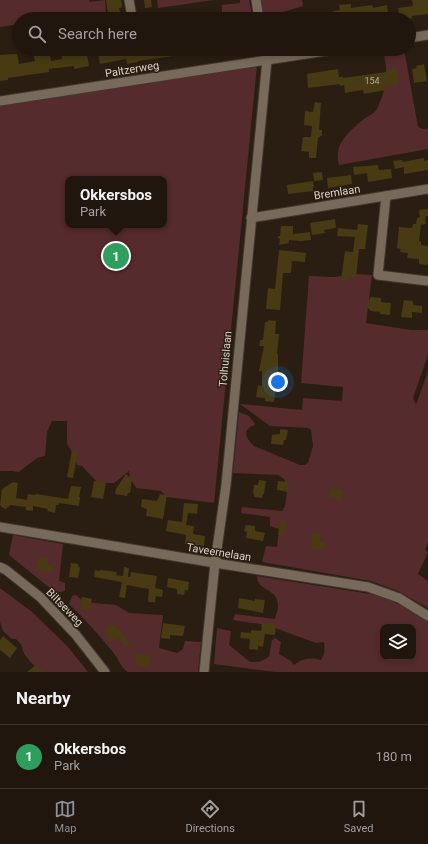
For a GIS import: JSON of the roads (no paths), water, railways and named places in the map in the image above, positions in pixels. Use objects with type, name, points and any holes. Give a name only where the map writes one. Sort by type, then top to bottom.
[{"type":"street","points":[[129,0],[131,11]]},
{"type":"street","points":[[256,0],[258,12]]},
{"type":"street","points":[[416,37],[428,35]]},
{"type":"street","name":"Tolhuislaan","points":[[204,672],[215,564],[226,485],[266,56]]},
{"type":"street","name":"Paltzerweg","points":[[0,101],[293,56]]},
{"type":"street","name":"Bremlaan","points":[[251,218],[428,189]]},
{"type":"street","points":[[386,196],[378,276],[428,280]]},
{"type":"street","name":"Taveernelaan","points":[[0,527],[215,564],[368,587],[399,598],[428,616]]},
{"type":"street","name":"Biltseweg","points":[[0,567],[40,597],[76,634],[105,672]]},
{"type":"place","name":"Okkersbos","points":[[116,256]]}]
